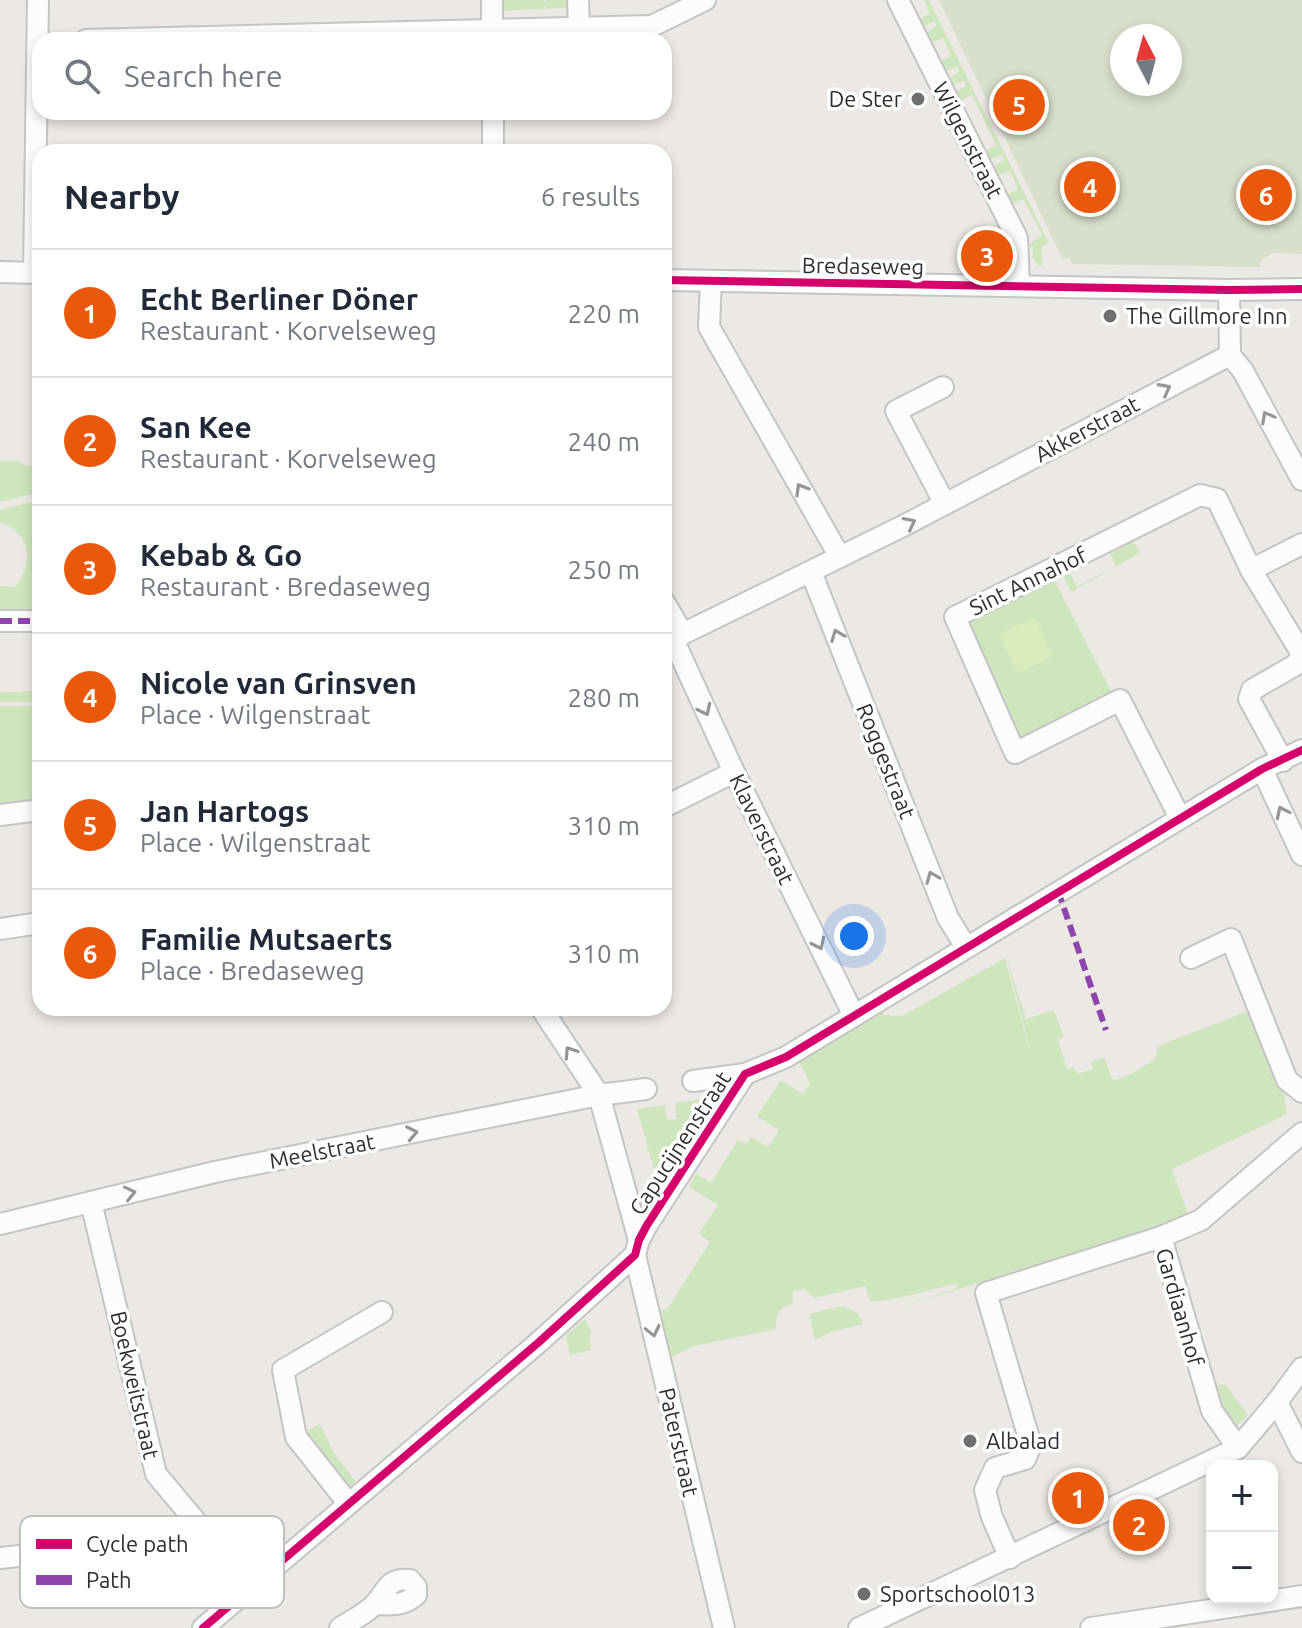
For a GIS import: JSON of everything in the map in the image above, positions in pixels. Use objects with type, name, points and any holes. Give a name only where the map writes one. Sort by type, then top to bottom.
[{"type":"street","points":[[38,0],[39,32]]},
{"type":"street","points":[[492,0],[492,32]]},
{"type":"street","points":[[578,0],[579,28]]},
{"type":"street","points":[[529,32],[652,26],[705,0]]},
{"type":"street","name":"Wilgenstraat","points":[[898,0],[1017,238],[1019,286]]},
{"type":"street","points":[[38,120],[38,144]]},
{"type":"street","points":[[493,120],[493,144]]},
{"type":"street","points":[[0,272],[32,273]]},
{"type":"street","name":"Bredaseweg","points":[[672,280],[1302,289]]},
{"type":"street","points":[[711,281],[709,327],[840,557]]},
{"type":"street","points":[[1229,290],[1230,355],[1243,371],[1302,480]]},
{"type":"street","name":"Akkerstraat","points":[[673,639],[945,504],[1230,355]]},
{"type":"street","points":[[943,387],[896,411],[945,504]]},
{"type":"street","name":"Sint Annahof","points":[[1180,818],[1120,700],[1015,753],[955,617],[1200,495],[1217,499],[1251,570],[1302,654],[1297,664],[1252,690],[1249,699],[1283,761]]},
{"type":"street","points":[[1251,570],[1302,544]]},
{"type":"street","name":"Roggestraat","points":[[811,572],[948,918],[966,947]]},
{"type":"street","points":[[0,621],[32,621]]},
{"type":"street","name":"Klaverstraat","points":[[673,639],[734,772],[854,1016]]},
{"type":"street","name":"Capucijnenstraat","points":[[284,1557],[539,1342],[637,1248],[745,1074],[786,1057],[1262,769],[1302,750]]},
{"type":"street","points":[[1262,769],[1302,855]]},
{"type":"street","points":[[672,803],[734,772]]},
{"type":"street","points":[[0,815],[32,811]]},
{"type":"street","points":[[0,929],[32,924]]},
{"type":"street","points":[[1191,958],[1231,939],[1287,1080],[1302,1092]]},
{"type":"street","name":"Paterstraat","points":[[546,1016],[599,1095],[724,1628]]},
{"type":"street","points":[[693,1081],[745,1074]]},
{"type":"street","name":"Meelstraat","points":[[0,1224],[215,1172],[599,1095],[646,1089]]},
{"type":"street","name":"Gardiaanhof","points":[[1238,1448],[1212,1411],[1161,1237],[1201,1220],[1302,1133]]},
{"type":"street","name":"Boekweitstraat","points":[[91,1202],[156,1474],[191,1516]]},
{"type":"street","points":[[1010,1558],[991,1516],[985,1490],[995,1468],[1025,1459],[1031,1445],[986,1293],[1161,1237]]},
{"type":"street","points":[[348,1503],[296,1437],[283,1370],[382,1312]]},
{"type":"street","points":[[859,1628],[1238,1448],[1302,1368]]},
{"type":"street","points":[[1277,1402],[1302,1452]]},
{"type":"street","points":[[0,1558],[20,1556]]},
{"type":"street","points":[[1091,1628],[1302,1596]]},
{"type":"street","points":[[340,1628],[375,1604]]},
{"type":"street","name":"Capucijnenstraat","points":[[203,1628],[225,1608]]},
{"type":"green space","points":[[496,0],[573,0],[574,10],[497,11]]},
{"type":"green space","points":[[924,0],[929,0],[1049,243],[1041,247],[1042,266],[1032,257],[1033,249],[1028,245],[1042,235],[1023,199],[1009,205],[1005,196],[1018,189],[1010,171],[995,177],[991,167],[1004,160],[1002,155],[986,161],[983,152],[996,145],[972,95],[957,102],[953,93],[966,86],[964,80],[952,86],[946,79],[959,72],[957,67],[944,72],[938,62],[951,56],[943,38],[930,43],[924,34],[937,26],[934,21],[921,28],[916,21],[930,14]]},
{"type":"green space","points":[[939,0],[1302,0],[1302,254],[1273,253],[1261,260],[1260,267],[1072,264],[1070,257],[1063,260]]},
{"type":"green space","points":[[0,461],[19,461],[32,465],[32,494],[0,502]]},
{"type":"green space","points":[[32,502],[32,614],[0,614],[0,586],[15,587],[25,568],[27,550],[19,534],[0,522],[0,510]]},
{"type":"green space","points":[[1133,541],[1140,553],[1071,592],[1063,575],[1069,572],[1077,587],[1116,566],[1110,554]]},
{"type":"green space","points":[[1052,575],[1114,697],[1018,745],[962,619]]},
{"type":"green space","points":[[1035,617],[1053,656],[1018,673],[999,634]]},
{"type":"green space","points":[[32,691],[32,702],[0,702],[0,692]]},
{"type":"green space","points":[[0,706],[32,706],[32,803],[0,808]]},
{"type":"green space","points":[[1005,958],[1037,1079],[1007,959],[1026,1019],[1054,1010],[1064,1037],[1058,1040],[1067,1069],[1074,1067],[1077,1074],[1093,1069],[1091,1062],[1104,1057],[1113,1081],[1155,1059],[1158,1046],[1248,1011],[1251,1018],[1255,1017],[1302,1100],[1302,1106],[1299,1096],[1283,1086],[1287,1114],[1172,1169],[1187,1219],[897,1308],[957,1288],[957,1284],[876,1301],[870,1301],[865,1286],[814,1298],[805,1289],[793,1291],[792,1304],[779,1313],[776,1329],[694,1346],[671,1357],[660,1310],[667,1309],[710,1242],[699,1234],[718,1205],[689,1187],[696,1174],[711,1183],[738,1140],[746,1144],[751,1137],[768,1147],[779,1130],[757,1116],[781,1080],[803,1094],[810,1083],[799,1061],[882,1010],[884,1015],[902,1016]]},
{"type":"green space","points":[[703,1099],[655,1173],[637,1109],[665,1105],[667,1120],[677,1119],[675,1103]]},
{"type":"green space","points":[[842,1306],[857,1312],[863,1324],[831,1332],[815,1340],[809,1314]]},
{"type":"green space","points":[[585,1319],[592,1334],[589,1335],[591,1350],[570,1355],[566,1336]]},
{"type":"green space","points":[[1225,1384],[1248,1415],[1231,1431],[1210,1386]]},
{"type":"green space","points":[[320,1424],[334,1453],[356,1482],[349,1488],[303,1432]]},
{"type":"marked path","points":[[0,621],[32,621]]},
{"type":"marked path","points":[[1058,891],[1106,1030]]},
{"type":"cycle path","points":[[672,280],[1302,289]]},
{"type":"cycle path","points":[[284,1559],[539,1342],[635,1255],[647,1225],[745,1074],[786,1057],[1262,769],[1302,750]]},
{"type":"cycle path","points":[[203,1628],[226,1608]]},
{"type":"place","name":"De Ster","points":[[918,99]]},
{"type":"place","name":"Jan Hartogs","points":[[1019,105]]},
{"type":"place","name":"Nicole van Grinsven","points":[[1090,187]]},
{"type":"place","name":"Familie Mutsaerts","points":[[1266,195]]},
{"type":"place","name":"Kebab & Go","points":[[987,256]]},
{"type":"place","name":"The Gillmore Inn","points":[[1110,316]]},
{"type":"place","name":"Albalad","points":[[970,1441]]},
{"type":"place","name":"Echt Berliner Döner","points":[[1078,1498]]},
{"type":"place","name":"San Kee","points":[[1139,1525]]},
{"type":"place","name":"Sportschool013","points":[[864,1594]]}]
